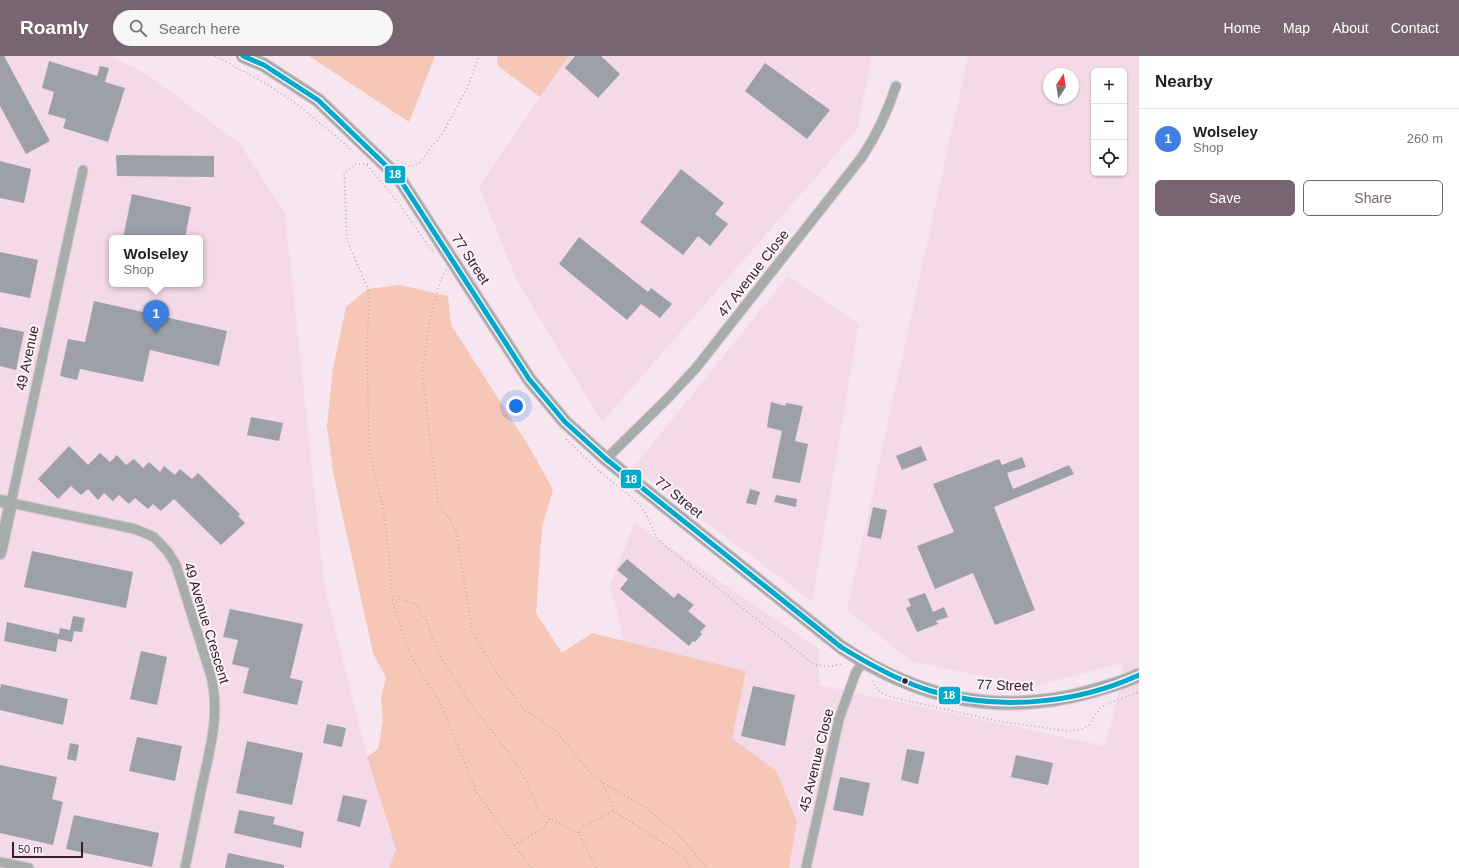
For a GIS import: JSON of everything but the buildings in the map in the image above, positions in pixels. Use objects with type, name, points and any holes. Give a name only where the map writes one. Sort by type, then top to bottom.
[{"type":"main road","name":"77 Street","points":[[243,56],[264,65],[318,100],[399,178],[529,379],[565,422],[606,459],[815,627],[863,662],[891,677],[931,692],[959,698],[1004,704],[1057,700],[1121,683],[1139,675]]},
{"type":"street","name":"47 Avenue Close","points":[[606,459],[696,368],[857,163],[879,129],[896,86]]},
{"type":"street","name":"49 Avenue","points":[[0,553],[5,502],[82,170]]},
{"type":"street","name":"49 Avenue Crescent","points":[[5,502],[135,529],[154,538],[173,558],[212,676],[215,696],[214,733],[184,868]]},
{"type":"street","name":"45 Avenue Close","points":[[806,868],[839,719],[856,672],[863,662]]},
{"type":"street","points":[[0,862],[30,868]]},
{"type":"path","points":[[215,56],[265,82],[309,113],[354,151]]},
{"type":"path","points":[[479,56],[468,86],[443,133],[419,163],[411,167],[392,157],[385,164],[355,164],[344,174],[347,240],[368,289],[370,307],[367,346],[369,450],[383,506],[393,605],[412,658],[441,704],[477,793],[531,868]]},
{"type":"path","points":[[364,161],[400,205],[430,249],[438,258]]},
{"type":"path","points":[[453,260],[440,279],[431,314],[422,373],[438,503],[456,529],[472,631],[497,673],[523,710],[555,730],[590,772],[603,783],[642,806],[679,835],[707,868]]},
{"type":"path","points":[[393,605],[400,599],[416,604],[426,620],[438,652],[470,703],[508,752],[527,782],[539,811],[550,819],[579,834],[596,868]]},
{"type":"path","points":[[603,783],[614,811],[685,857],[691,868]]},
{"type":"path","points":[[579,834],[582,827],[614,811]]},
{"type":"path","points":[[514,845],[542,829],[550,819]]},
{"type":"shaded area","points":[[0,56],[110,56],[147,74],[240,144],[285,213],[324,583],[367,757],[396,849],[389,868],[0,868]]},
{"type":"shaded area","points":[[309,56],[435,56],[409,122]]},
{"type":"shaded area","points":[[497,56],[569,56],[540,97],[498,66]]},
{"type":"shaded area","points":[[569,56],[872,56],[857,130],[602,422],[517,281],[479,186]]},
{"type":"shaded area","points":[[968,56],[1139,56],[1139,868],[789,868],[797,821],[776,770],[732,739],[746,671],[624,641],[610,586],[634,523],[819,649],[819,685],[1105,746],[1121,683],[1122,663],[1031,687],[911,661],[847,610]]},
{"type":"shaded area","points":[[788,276],[859,324],[812,601],[633,468]]},
{"type":"shaded area","points":[[400,285],[448,296],[451,325],[530,448],[553,490],[542,527],[536,613],[562,653],[592,633],[746,671],[732,739],[776,770],[797,821],[789,868],[389,868],[396,849],[367,757],[378,749],[383,721],[381,698],[386,678],[373,653],[333,472],[327,425],[333,368],[346,307],[368,289]]},
{"type":"transit line","name":"18","points":[[243,56],[264,65],[318,100],[399,178],[529,379],[565,422],[606,459],[841,647],[885,672],[919,687],[956,697],[982,701],[1009,702],[1063,698],[1089,693],[1115,685],[1139,675]]},
{"type":"place","name":"Wolseley","points":[[156,333]]}]
